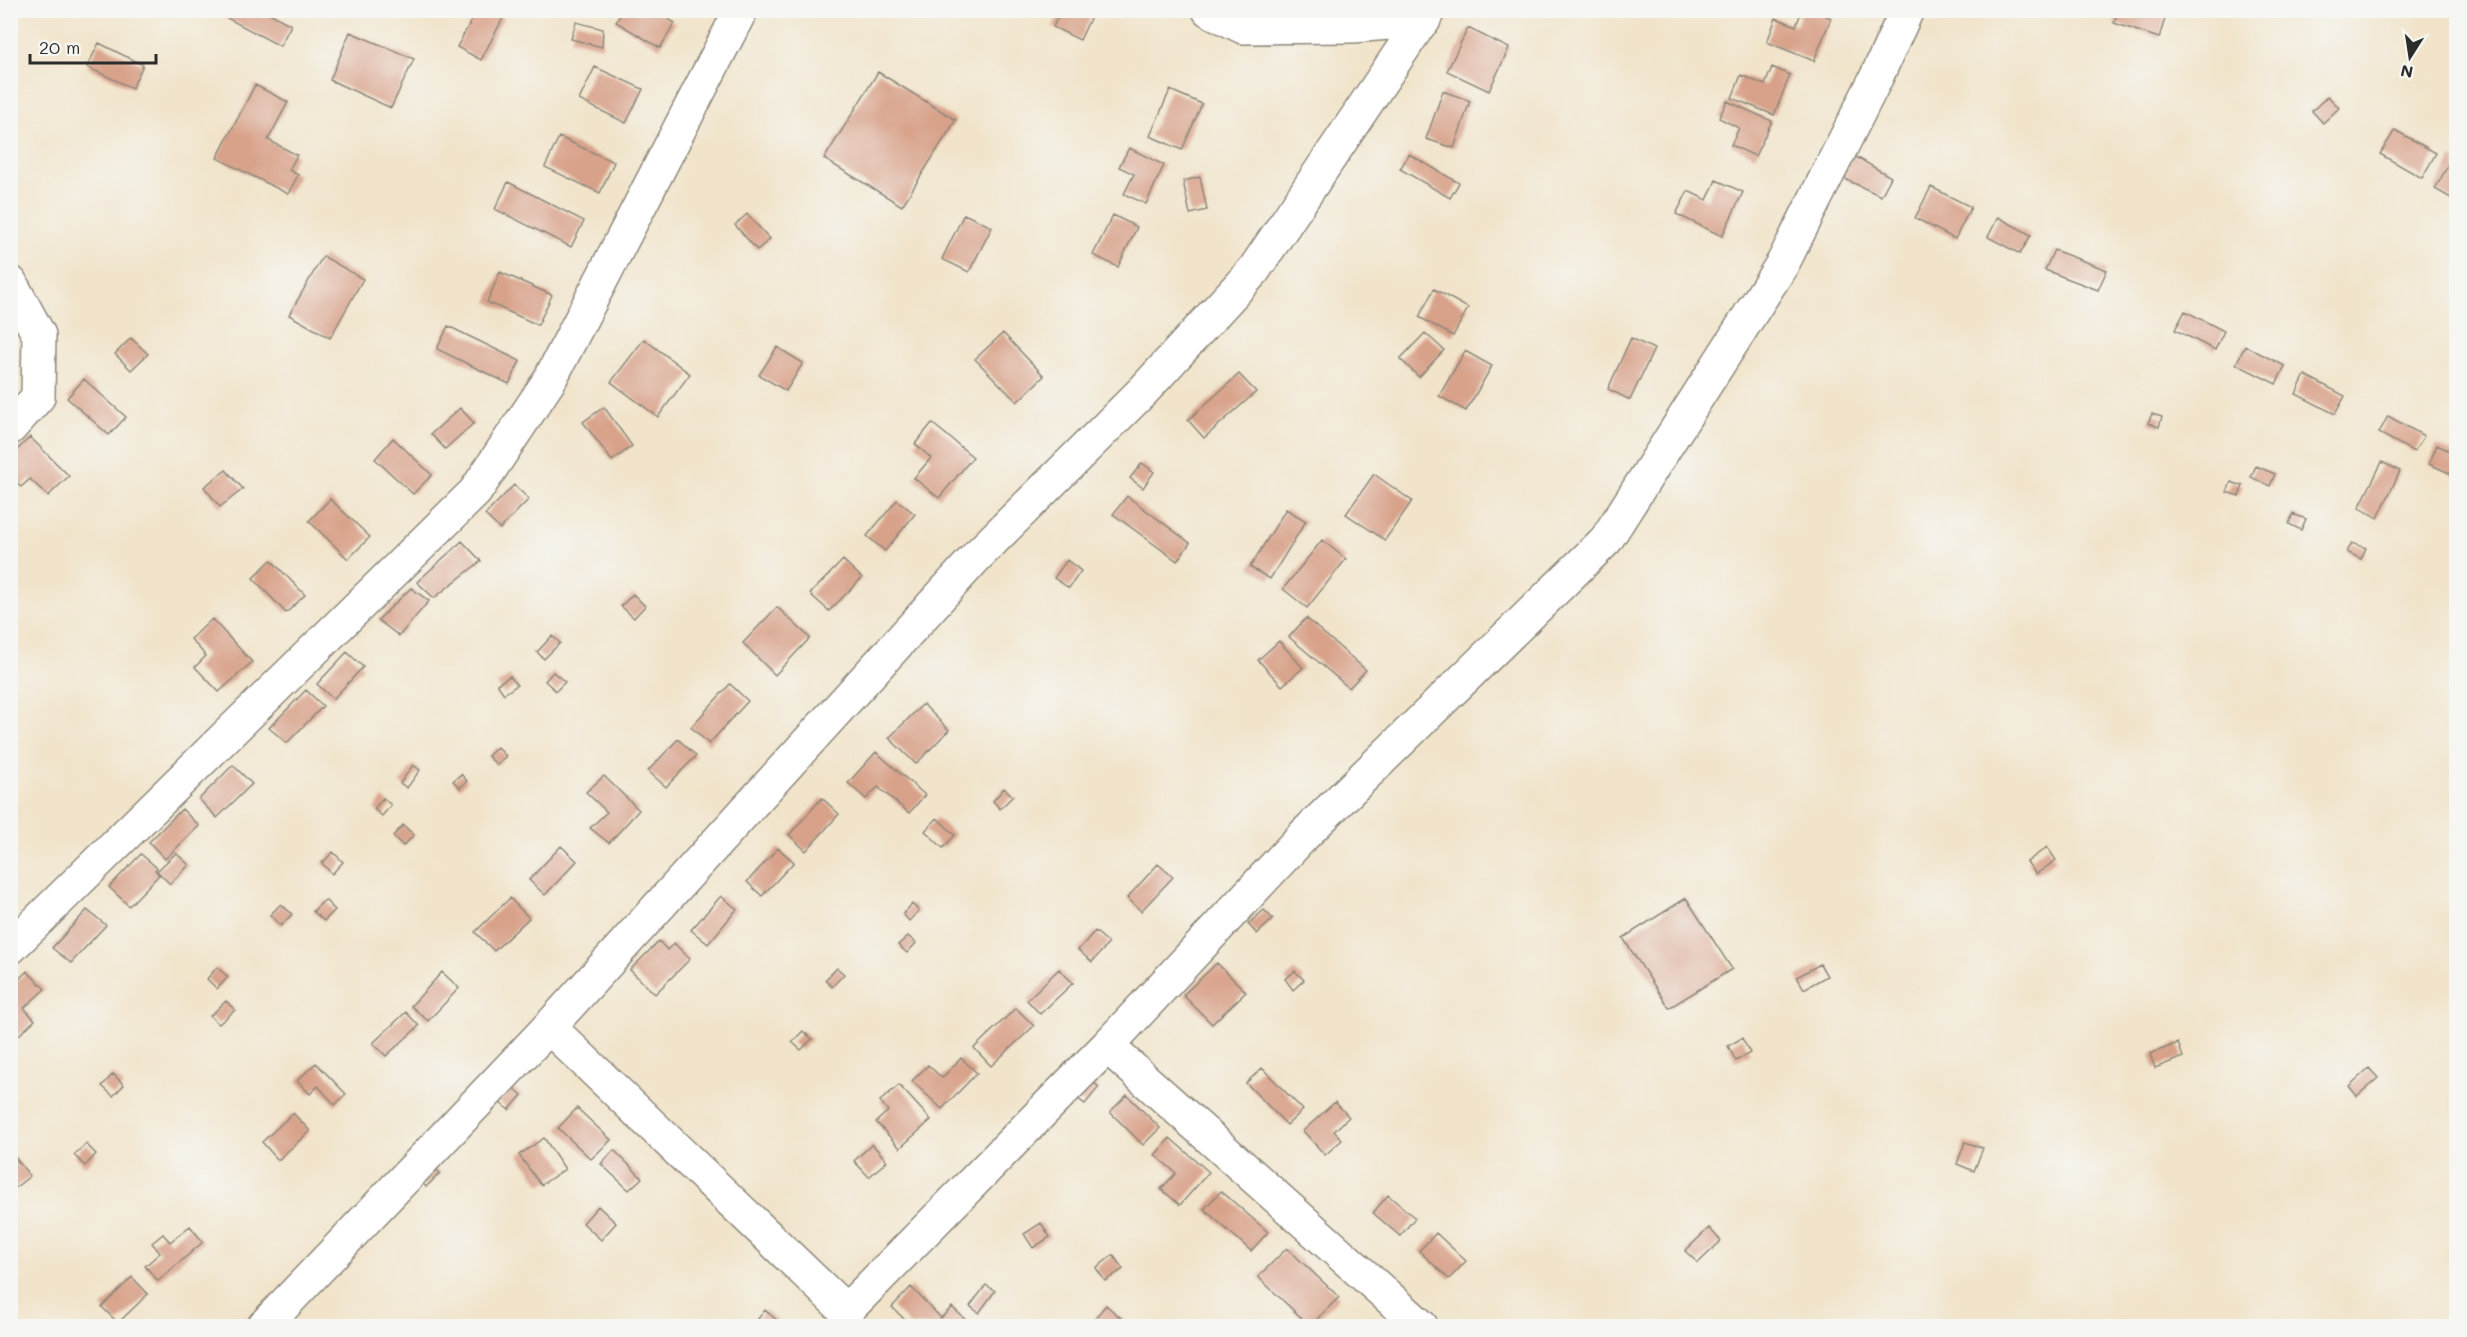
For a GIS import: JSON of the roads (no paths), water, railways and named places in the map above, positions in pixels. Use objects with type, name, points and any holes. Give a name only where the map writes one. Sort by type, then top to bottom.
[{"type":"street","points":[[10,948],[475,492],[549,381],[741,10]]},
{"type":"street","points":[[1209,10],[1244,27],[1353,26],[1427,15]]},
{"type":"street","points":[[549,1027],[854,1319],[1305,834],[1606,540],[1783,263],[1876,78],[1907,10]]},
{"type":"street","points":[[264,1326],[549,1027],[977,556],[1144,390],[1254,270],[1427,15]]},
{"type":"street","points":[[10,282],[39,335],[38,397],[10,428]]},
{"type":"street","points":[[1107,1046],[1421,1326]]}]
